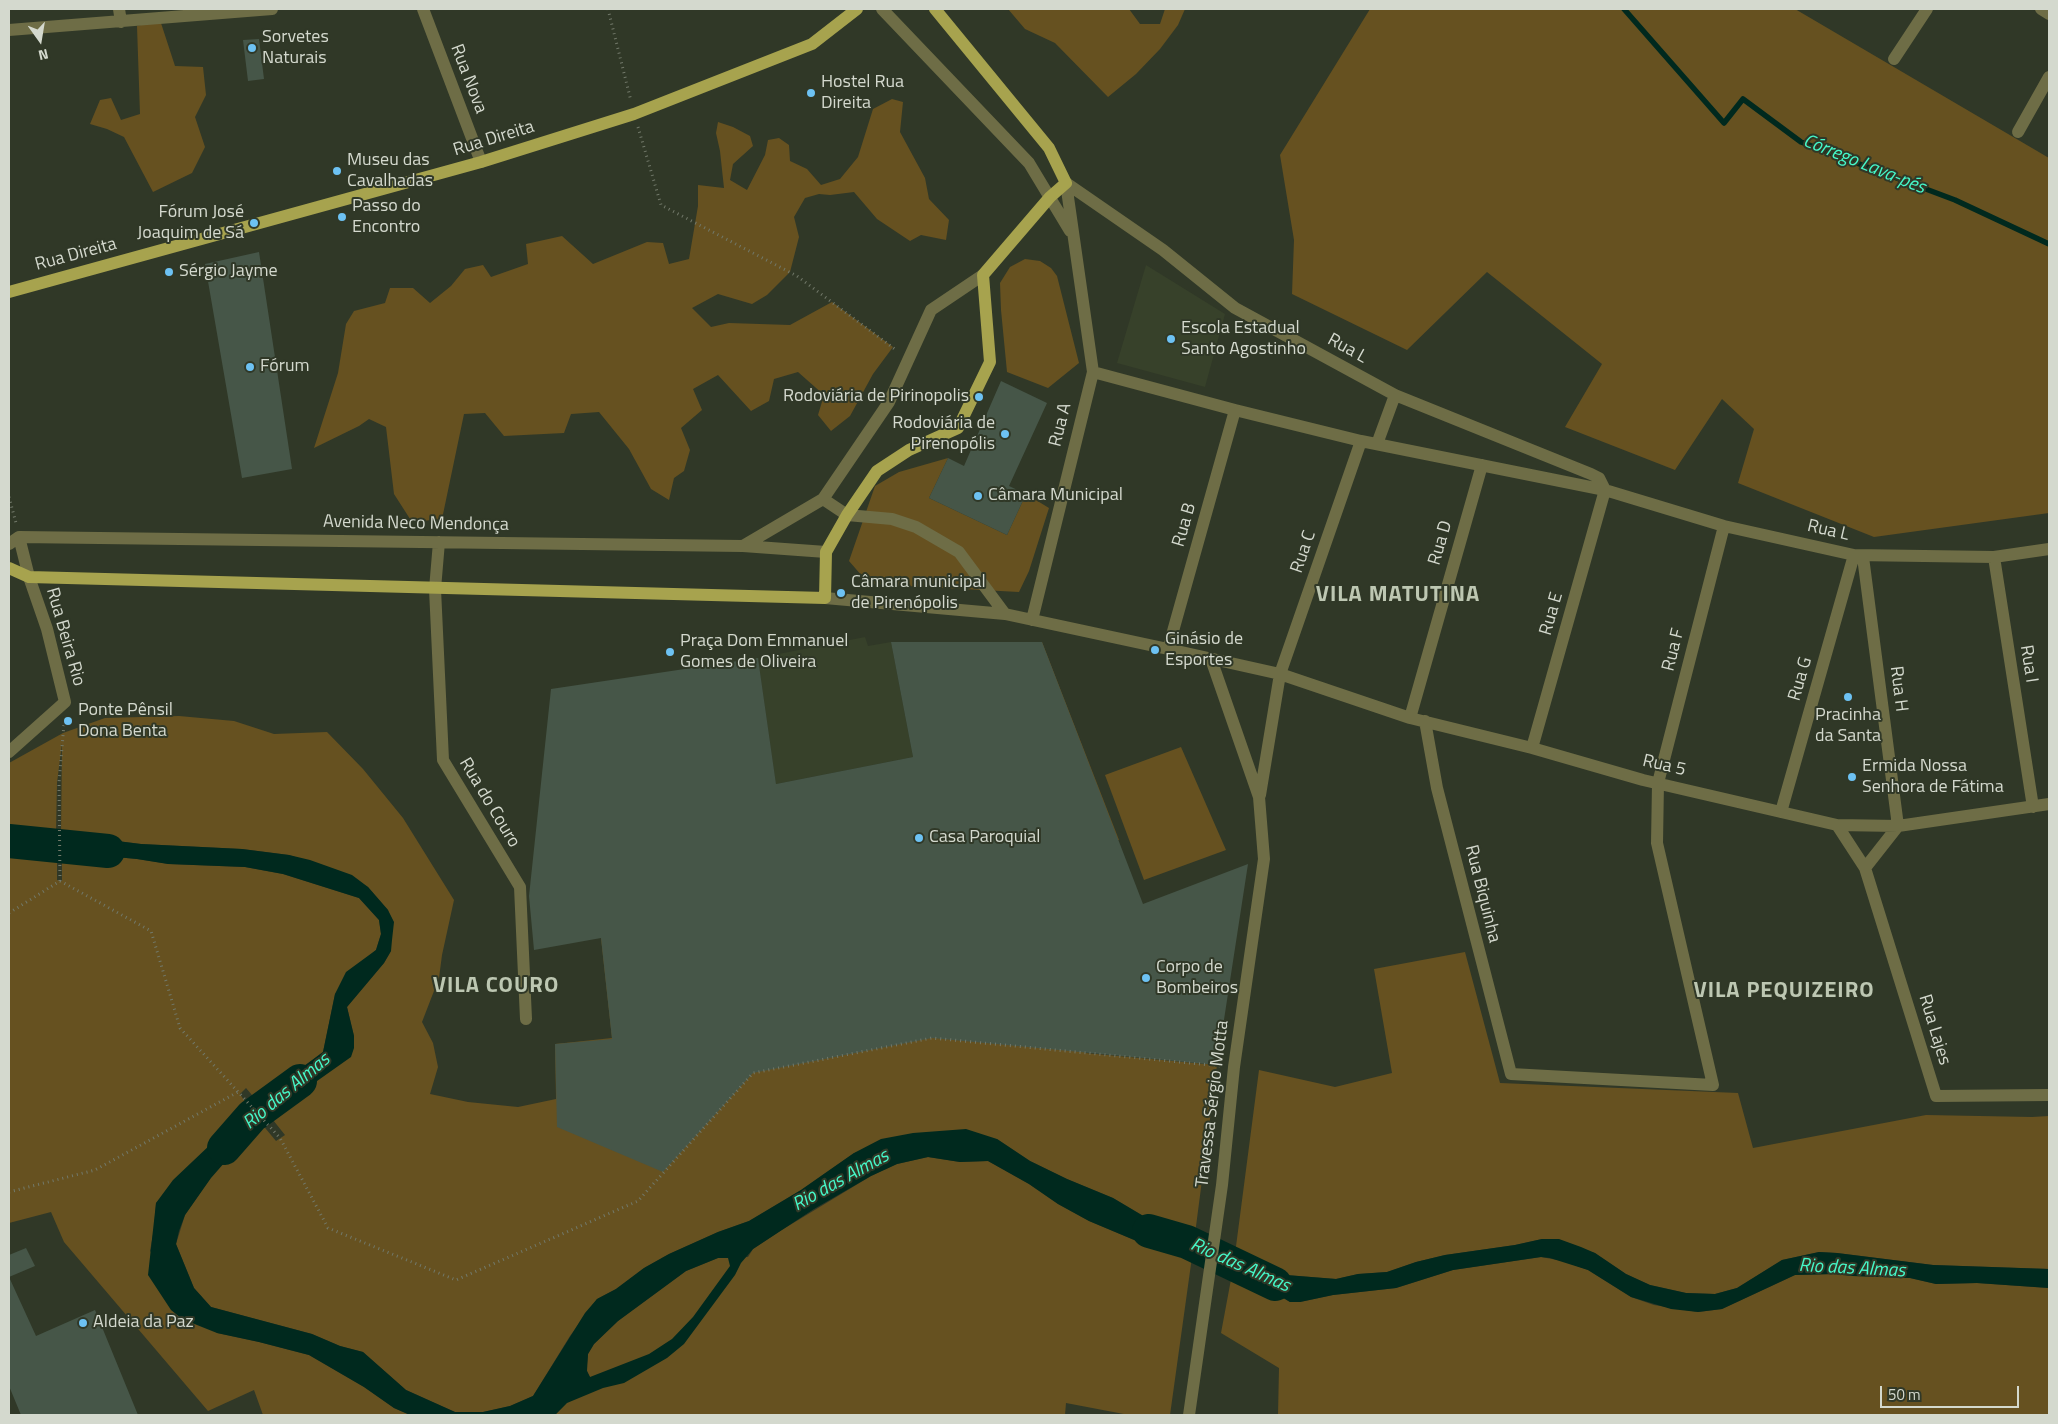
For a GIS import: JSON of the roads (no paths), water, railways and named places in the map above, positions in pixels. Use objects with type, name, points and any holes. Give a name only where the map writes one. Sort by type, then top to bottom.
[{"type":"main road","name":"Rua Direita","points":[[9,292],[481,162],[634,114],[812,44],[857,9]]},
{"type":"main road","points":[[9,568],[29,577],[825,598],[826,552],[847,515],[877,471],[909,450],[958,428],[990,362],[983,275],[1050,197],[1066,183],[1049,148],[934,9]]},
{"type":"street","points":[[119,9],[121,22]]},
{"type":"street","points":[[9,30],[272,9]]},
{"type":"street","name":"Rua Nova","points":[[422,9],[481,162]]},
{"type":"street","name":"Rua A","points":[[882,9],[1029,163],[1074,237]]},
{"type":"street","points":[[1894,59],[1927,9]]},
{"type":"street","points":[[2041,9],[2049,14]]},
{"type":"street","points":[[2018,132],[2049,77]]},
{"type":"street","name":"Rua A","points":[[1032,620],[1093,372],[1066,183]]},
{"type":"street","name":"Rua L","points":[[1066,183],[1163,250],[1235,308],[1395,395],[1591,474],[1599,478],[1605,490]]},
{"type":"street","points":[[743,546],[823,499],[889,402],[931,310],[983,275]]},
{"type":"street","name":"Rua L","points":[[1093,372],[1361,441],[1605,490],[1724,526],[1859,556],[1994,557],[2049,549]]},
{"type":"street","points":[[1377,444],[1395,395]]},
{"type":"street","name":"Rua B","points":[[1168,648],[1235,410]]},
{"type":"street","name":"Rua C","points":[[1259,797],[1280,674],[1361,441]]},
{"type":"street","name":"Rua D","points":[[1410,718],[1482,465]]},
{"type":"street","name":"Rua E","points":[[1532,748],[1605,490]]},
{"type":"street","points":[[823,499],[847,515],[892,519],[916,526],[959,552],[1005,614]]},
{"type":"street","name":"Rua F","points":[[1658,783],[1724,526]]},
{"type":"street","name":"Avenida Neco Mendonça","points":[[14,540],[743,546],[826,552]]},
{"type":"street","name":"Rua Beira Rio","points":[[9,752],[66,702],[47,629],[14,540]]},
{"type":"street","name":"Rua do Couro","points":[[439,542],[435,589],[443,760],[520,887],[526,1019]]},
{"type":"street","name":"Rua G","points":[[1781,812],[1859,556]]},
{"type":"street","name":"Rua H","points":[[1859,556],[1898,826]]},
{"type":"street","name":"Rua I","points":[[1994,557],[2033,807]]},
{"type":"street","name":"Rua 5","points":[[825,598],[1005,614],[1168,648],[1280,674],[1410,718],[1532,748],[1658,783],[1838,825],[1898,826],[2049,804]]},
{"type":"street","points":[[1211,659],[1259,797]]},
{"type":"street","name":"Rua Biquinha","points":[[1425,721],[1436,788],[1511,1074],[1713,1085],[1657,843],[1658,783]]},
{"type":"street","name":"Travessa Sérgio Motta","points":[[1189,1415],[1221,1190],[1234,1067],[1264,859],[1259,797]]},
{"type":"street","name":"Rua Lajes","points":[[1838,825],[1865,868],[1936,1096],[2049,1095]]},
{"type":"street","points":[[1865,868],[1898,826]]},
{"type":"water","points":[[9,831],[22,834],[56,834],[57,853],[29,856],[9,855]]},
{"type":"water","points":[[61,834],[141,844],[242,849],[289,855],[310,860],[352,875],[368,887],[388,910],[394,922],[391,951],[384,963],[347,1007],[354,1036],[354,1048],[351,1057],[269,1115],[257,1101],[323,1052],[335,994],[346,972],[376,950],[381,934],[379,920],[359,898],[283,874],[245,867],[168,864],[62,852]]},
{"type":"water","points":[[251,1106],[261,1123],[255,1133],[239,1146],[211,1178],[185,1215],[179,1231],[176,1244],[194,1288],[211,1307],[312,1334],[340,1346],[363,1352],[406,1390],[455,1412],[483,1412],[510,1406],[533,1396],[585,1313],[597,1299],[616,1289],[644,1268],[669,1254],[718,1232],[749,1221],[801,1190],[854,1153],[881,1139],[913,1133],[966,1129],[997,1139],[1030,1161],[1113,1198],[1145,1217],[1195,1234],[1192,1257],[1158,1250],[1089,1221],[988,1161],[960,1162],[928,1157],[897,1164],[871,1176],[814,1209],[753,1249],[684,1344],[667,1358],[624,1383],[603,1388],[567,1403],[555,1415],[410,1415],[394,1408],[364,1387],[309,1355],[217,1333],[182,1319],[171,1310],[148,1275],[156,1203],[173,1180]],"holes":[[[718,1258],[728,1258],[730,1266],[693,1317],[672,1339],[649,1354],[590,1377],[587,1371],[588,1354],[594,1344],[618,1321],[686,1271]]]},
{"type":"water","points":[[1542,1239],[1559,1239],[1581,1247],[1595,1253],[1626,1274],[1650,1285],[1686,1293],[1715,1294],[1737,1288],[1782,1260],[1819,1252],[1933,1265],[2049,1269],[2049,1288],[1977,1283],[1936,1284],[1910,1278],[1834,1274],[1795,1275],[1722,1309],[1698,1312],[1671,1309],[1631,1297],[1588,1270],[1541,1257],[1453,1270],[1396,1288],[1333,1295],[1300,1302],[1290,1302],[1272,1291],[1244,1282],[1232,1274],[1235,1254],[1286,1275],[1336,1279],[1358,1274],[1387,1272],[1445,1255],[1515,1245]]},
{"type":"waterway","name":"Córrego Lava-pés","points":[[1624,9],[1724,123],[1743,99],[1801,142],[1955,200],[2049,244]]},
{"type":"waterway","name":"Rio das Almas","points":[[9,841],[108,851]]},
{"type":"waterway","name":"Rio das Almas","points":[[224,1148],[252,1116],[300,1081]]},
{"type":"waterway","name":"Rio das Almas","points":[[1149,1231],[1187,1242],[1275,1284]]},
{"type":"place","name":"Sorvetes Naturais","points":[[252,48]]},
{"type":"place","name":"Hostel Rua Direita","points":[[811,93]]},
{"type":"place","name":"Museu das Cavalhadas","points":[[337,171]]},
{"type":"place","name":"Passo do Encontro","points":[[342,217]]},
{"type":"place","name":"Fórum José Joaquim de Sá","points":[[254,223]]},
{"type":"place","name":"Sérgio Jayme","points":[[169,272]]},
{"type":"place","name":"Escola Estadual Santo Agostinho","points":[[1171,339]]},
{"type":"place","name":"Fórum","points":[[250,367]]},
{"type":"place","name":"Rodoviária de Pirinopolis","points":[[979,397]]},
{"type":"place","name":"Rodoviária de Pirenopólis","points":[[1005,434]]},
{"type":"place","name":"Câmara Municipal","points":[[978,496]]},
{"type":"place","name":"Câmara municipal de Pirenópolis","points":[[841,593]]},
{"type":"place","name":"Ginásio de Esportes","points":[[1155,650]]},
{"type":"place","name":"Praça Dom Emmanuel Gomes de Oliveira","points":[[670,652]]},
{"type":"place","name":"Pracinha da Santa","points":[[1848,697]]},
{"type":"place","name":"Ponte Pênsil Dona Benta","points":[[68,721]]},
{"type":"place","name":"Ermida Nossa Senhora de Fátima","points":[[1852,777]]},
{"type":"place","name":"Casa Paroquial","points":[[919,838]]},
{"type":"place","name":"Corpo de Bombeiros","points":[[1146,978]]},
{"type":"place","name":"Aldeia da Paz","points":[[83,1323]]},
{"type":"district","name":"VILA MATUTINA","points":[[1398,596]]},
{"type":"district","name":"VILA COURO","points":[[496,987]]},
{"type":"district","name":"VILA PEQUIZEIRO","points":[[1784,992]]}]
